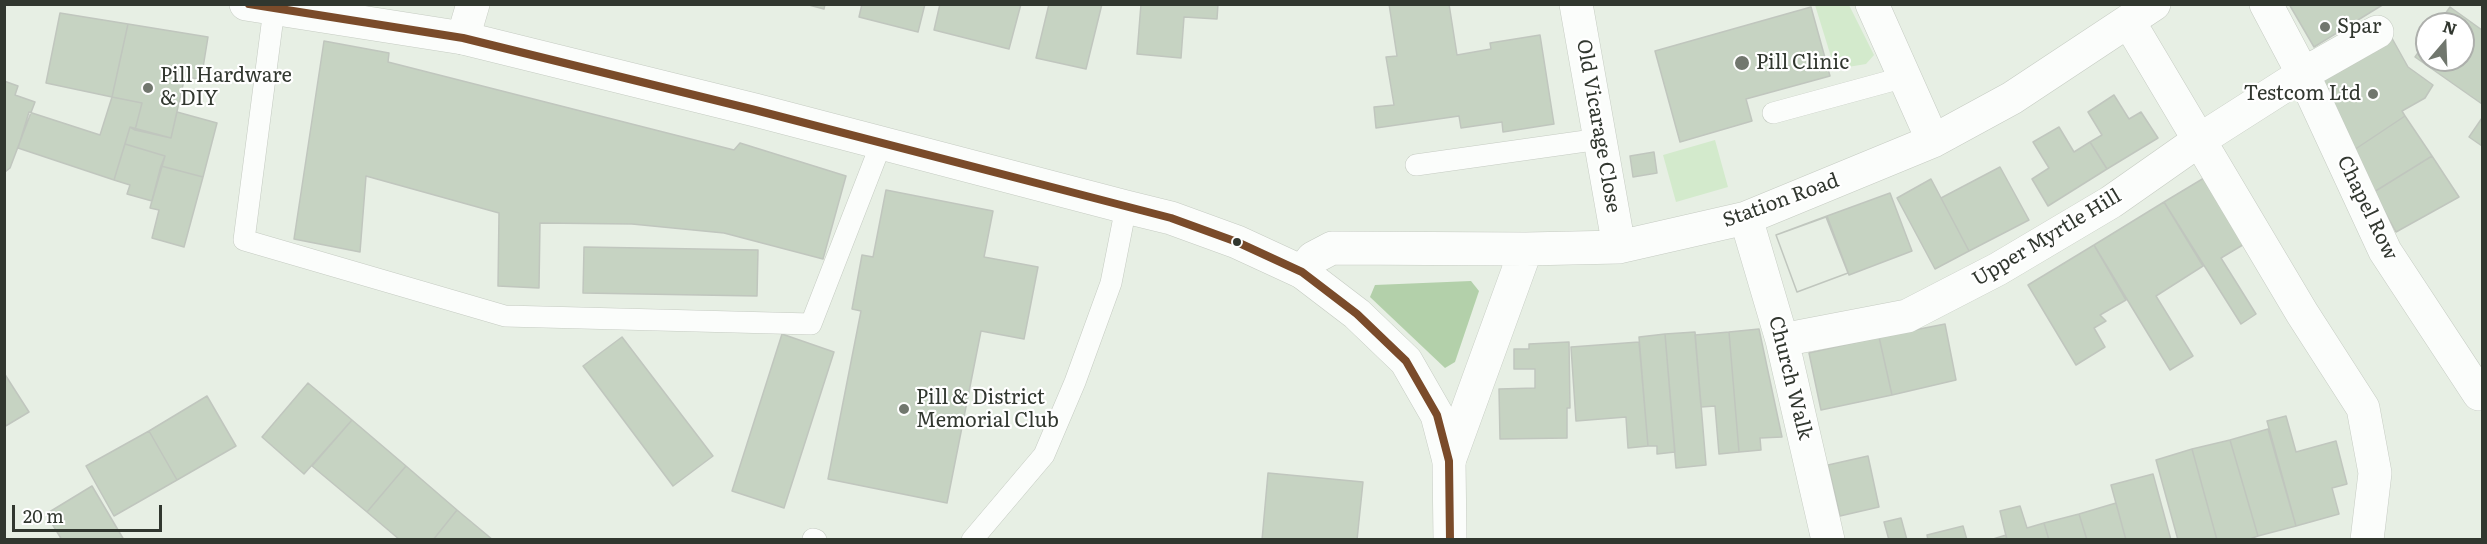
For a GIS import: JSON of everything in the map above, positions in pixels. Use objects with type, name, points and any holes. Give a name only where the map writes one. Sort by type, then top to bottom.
[{"type":"street","points":[[463,39],[472,4]]},
{"type":"street","name":"Old Vicarage Close","points":[[1576,4],[1619,247]]},
{"type":"street","points":[[1872,4],[1933,141]]},
{"type":"street","name":"Chapel Row","points":[[2266,4],[2296,78],[2385,251],[2479,394],[2482,386]]},
{"type":"street","points":[[260,7],[463,39],[755,110],[1126,207],[1237,242],[1302,272],[1357,314],[1406,361],[1437,415],[1449,461],[1450,540]]},
{"type":"street","points":[[2145,11],[2302,313],[2363,408],[2375,473],[2367,540]]},
{"type":"street","name":"Station Road","points":[[1302,272],[1313,258],[1332,248],[1619,247],[1746,218],[1933,141],[2012,98],[2145,11]]},
{"type":"street","name":"Upper Myrtle Hill","points":[[1782,340],[1907,316],[1998,269],[2111,202],[2208,134],[2296,78],[2377,32]]},
{"type":"street","name":"Church Walk","points":[[1746,218],[1782,340],[1828,540]]},
{"type":"street","points":[[1449,461],[1526,249]]},
{"type":"lane","points":[[260,7],[244,240],[506,316],[811,324],[881,144]]},
{"type":"lane","points":[[1773,113],[1905,77]]},
{"type":"lane","points":[[1416,165],[1600,139]]},
{"type":"lane","points":[[972,540],[1044,456],[1075,382],[1111,283],[1126,207]]},
{"type":"green space","points":[[1815,5],[1849,5],[1874,55],[1866,64],[1836,69]]},
{"type":"green space","points":[[1715,140],[1728,187],[1676,202],[1663,155]]},
{"type":"green space","points":[[1471,281],[1479,291],[1455,362],[1445,368],[1370,297],[1375,285]]},
{"type":"building","points":[[805,4],[825,4],[824,9]]},
{"type":"building","points":[[862,4],[925,4],[918,32],[859,17]]},
{"type":"building","points":[[940,4],[1021,4],[1009,49],[934,30]]},
{"type":"building","points":[[1049,4],[1102,4],[1086,69],[1036,58]]},
{"type":"building","points":[[1141,4],[1218,4],[1217,19],[1184,17],[1181,58],[1137,54]]},
{"type":"building","points":[[1389,4],[1449,4],[1457,55],[1491,49],[1490,43],[1540,35],[1554,124],[1503,132],[1502,122],[1461,128],[1459,116],[1376,128],[1374,107],[1394,105],[1386,57],[1397,56]]},
{"type":"building","name":"Spar","points":[[2289,4],[2384,4],[2314,47]]},
{"type":"building","name":"Pill Clinic","points":[[1811,7],[1830,76],[1746,99],[1752,121],[1680,142],[1655,51]]},
{"type":"building","points":[[2450,7],[2457,12],[2446,12]]},
{"type":"building","points":[[60,13],[128,24],[112,97],[46,83]]},
{"type":"building","name":"Pill Hardware & DIY","points":[[128,24],[208,37],[201,80],[185,76],[171,138],[135,130],[142,103],[112,97]]},
{"type":"building","points":[[2475,25],[2482,30],[2482,104],[2436,72],[2475,72]]},
{"type":"building","name":"Testcom Ltd","points":[[2389,33],[2408,67],[2433,85],[2425,98],[2402,111],[2405,116],[2351,152],[2317,91],[2322,71]]},
{"type":"building","points":[[324,41],[389,53],[388,62],[734,150],[740,143],[846,176],[823,259],[724,233],[632,224],[540,223],[539,288],[498,286],[499,213],[366,176],[360,252],[294,239]]},
{"type":"building","points":[[4,81],[18,86],[15,95],[35,102],[10,168],[5,172]]},
{"type":"building","points":[[2114,95],[2129,119],[2141,112],[2158,138],[2107,169],[2090,142],[2102,135],[2088,112]]},
{"type":"building","points":[[112,97],[142,103],[135,130],[130,127],[114,180],[18,148],[29,112],[100,135]]},
{"type":"building","points":[[177,112],[217,123],[203,177],[161,166],[165,156],[125,144],[130,127],[171,138]]},
{"type":"building","points":[[2405,116],[2432,156],[2374,192],[2351,152]]},
{"type":"building","points":[[2482,118],[2482,146],[2469,137]]},
{"type":"building","points":[[2059,127],[2074,152],[2090,142],[2107,169],[2048,206],[2032,179],[2049,168],[2033,142]]},
{"type":"building","points":[[125,144],[165,156],[152,201],[127,194],[130,185],[114,180]]},
{"type":"building","points":[[1654,152],[1657,173],[1633,177],[1630,156]]},
{"type":"building","points":[[2432,156],[2459,197],[2396,232],[2374,192]]},
{"type":"building","points":[[161,166],[203,177],[184,247],[152,238],[159,210],[150,208]]},
{"type":"building","points":[[2000,167],[2029,220],[1969,251],[1941,198]]},
{"type":"building","points":[[2204,178],[2246,243],[2221,258],[2256,314],[2241,324],[2164,202]]},
{"type":"building","points":[[1931,179],[1969,251],[1935,269],[1897,198]]},
{"type":"building","name":"Pill & District Memorial Club","points":[[886,190],[993,211],[984,257],[1038,267],[1024,339],[981,331],[947,503],[828,479],[861,311],[852,309],[862,255],[873,257]]},
{"type":"building","points":[[1890,193],[1912,251],[1849,275],[1827,216]]},
{"type":"building","points":[[2164,202],[2203,266],[2156,296],[2193,356],[2170,370],[2094,245]]},
{"type":"building","points":[[1827,216],[1848,273],[1797,292],[1776,235]]},
{"type":"building","points":[[1826,217],[1848,273],[1797,292],[1776,235]]},
{"type":"building","points":[[2094,245],[2126,300],[2100,315],[2106,321],[2094,328],[2105,347],[2076,365],[2028,285]]},
{"type":"building","points":[[584,247],[758,250],[757,296],[583,293]]},
{"type":"building","points":[[1945,324],[1956,380],[1892,395],[1879,337]]},
{"type":"building","points":[[1759,329],[1782,437],[1760,438],[1761,450],[1739,452],[1729,332]]},
{"type":"building","points":[[1695,332],[1706,465],[1676,468],[1665,334]]},
{"type":"building","points":[[1729,332],[1739,452],[1719,454],[1715,406],[1701,407],[1695,335]]},
{"type":"building","points":[[782,334],[834,352],[784,508],[732,491]]},
{"type":"building","points":[[1665,334],[1675,452],[1657,454],[1657,446],[1648,446],[1639,337]]},
{"type":"building","points":[[622,337],[713,456],[673,486],[583,366]]},
{"type":"building","points":[[1879,337],[1892,395],[1821,410],[1809,353]]},
{"type":"building","points":[[1569,342],[1570,408],[1567,408],[1567,438],[1500,439],[1499,389],[1535,388],[1535,369],[1514,369],[1514,349],[1529,349],[1529,344]]},
{"type":"building","points":[[1639,342],[1648,446],[1628,448],[1626,417],[1576,421],[1571,347]]},
{"type":"building","points":[[4,373],[29,412],[4,427]]},
{"type":"building","points":[[308,383],[352,420],[304,474],[262,437]]},
{"type":"building","points":[[207,396],[236,446],[177,480],[149,431]]},
{"type":"building","points":[[2286,416],[2296,452],[2336,441],[2347,484],[2332,488],[2339,514],[2296,526],[2267,421]]},
{"type":"building","points":[[352,420],[406,466],[367,512],[312,466]]},
{"type":"building","points":[[2268,429],[2296,526],[2258,536],[2230,440]]},
{"type":"building","points":[[149,431],[177,480],[114,516],[86,466]]},
{"type":"building","points":[[2230,440],[2258,536],[2247,540],[2217,540],[2192,449]]},
{"type":"building","points":[[2192,449],[2217,540],[2178,540],[2156,460]]},
{"type":"building","points":[[1868,456],[1879,507],[1840,516],[1828,465]]},
{"type":"building","points":[[406,466],[457,510],[433,540],[400,540],[367,512]]},
{"type":"building","points":[[1268,473],[1363,482],[1357,540],[1262,540]]},
{"type":"building","points":[[2153,474],[2171,540],[2126,540],[2111,485]]},
{"type":"building","points":[[92,486],[124,540],[62,540],[46,514]]},
{"type":"building","points":[[2116,503],[2126,540],[2087,540],[2079,514]]},
{"type":"building","points":[[2020,506],[2027,528],[2044,523],[2049,540],[2007,540],[2000,511]]},
{"type":"building","points":[[457,510],[493,540],[433,540]]},
{"type":"building","points":[[2079,514],[2087,540],[2049,540],[2044,523]]},
{"type":"building","points":[[1901,518],[1907,540],[1889,540],[1884,522]]},
{"type":"building","points":[[1963,526],[1967,540],[1928,540],[1927,535]]},
{"type":"building","points":[[2006,535],[2007,540],[1990,540]]},
{"type":"transit line","points":[[249,4],[463,38],[755,110],[1171,218],[1237,242],[1302,272],[1357,314],[1406,361],[1437,415],[1449,461],[1450,540]]},
{"type":"place","name":"Spar","points":[[2325,27]]},
{"type":"place","name":"Pill Clinic","points":[[1742,63]]},
{"type":"place","name":"Pill Hardware & DIY","points":[[148,88]]},
{"type":"place","name":"Testcom Ltd","points":[[2373,94]]},
{"type":"place","name":"Pill & District Memorial Club","points":[[904,409]]}]
